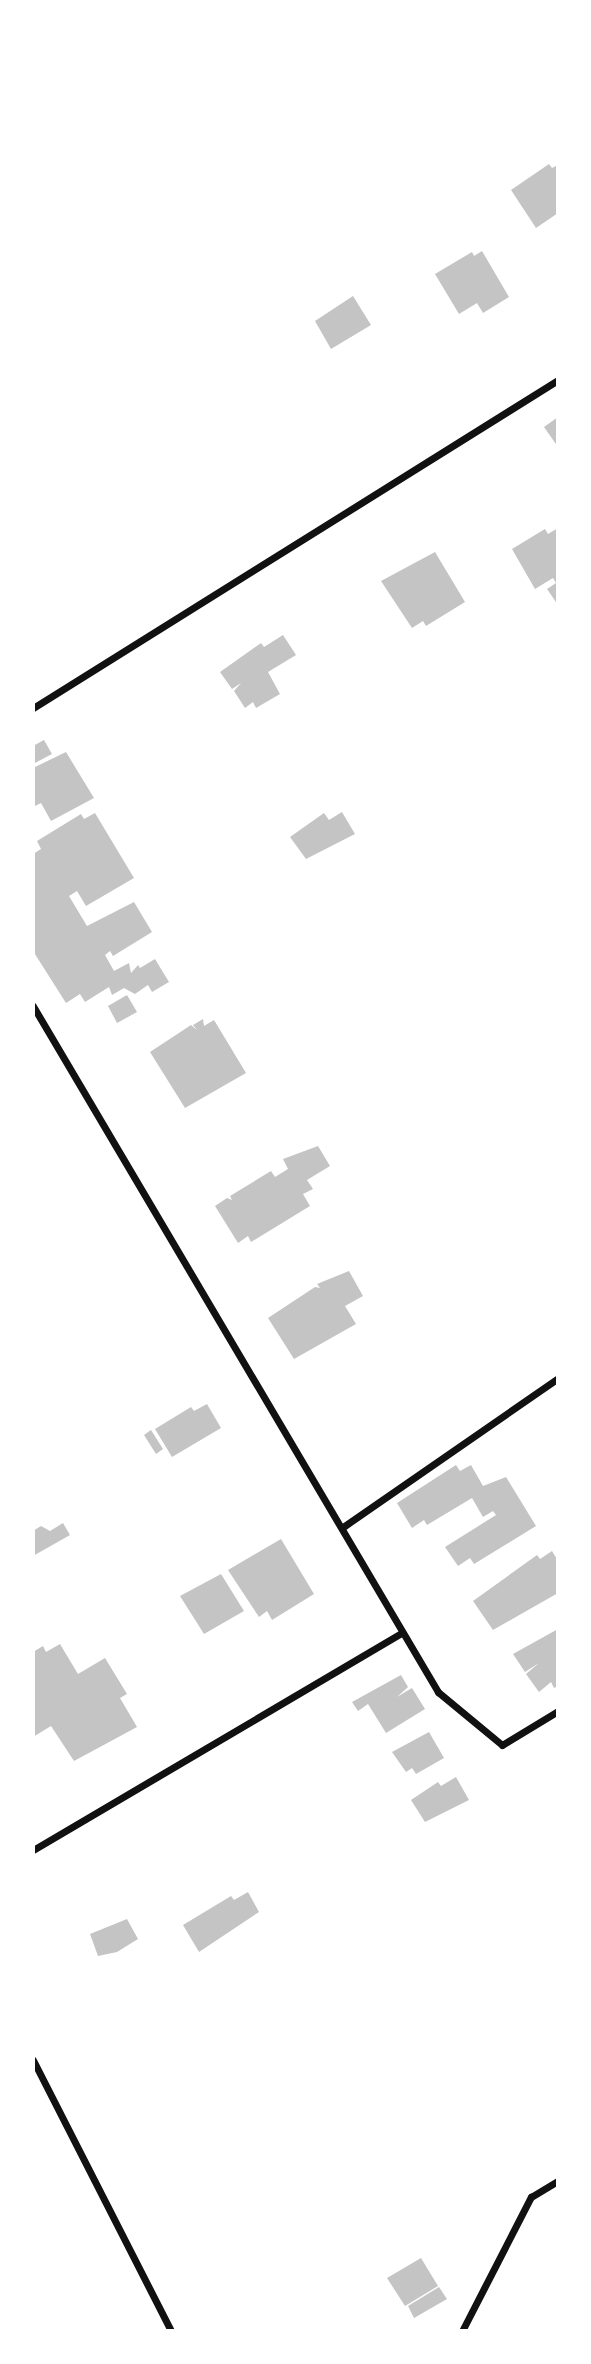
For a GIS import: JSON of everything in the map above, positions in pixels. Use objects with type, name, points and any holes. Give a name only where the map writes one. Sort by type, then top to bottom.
[{"type":"street","points":[[33,708],[558,380]]},
{"type":"street","points":[[33,1006],[344,1527],[401,1633],[438,1692],[502,1745],[558,1711]]},
{"type":"street","points":[[344,1527],[558,1378]]},
{"type":"street","points":[[33,1850],[401,1633]]},
{"type":"street","points":[[33,2060],[172,2331]]},
{"type":"street","points":[[462,2331],[531,2197],[558,2181]]},
{"type":"building","points":[[549,164],[552,168],[558,165],[558,213],[536,228],[511,190]]},
{"type":"building","points":[[482,251],[509,297],[483,313],[477,303],[459,314],[435,274],[472,252],[474,256]]},
{"type":"building","points":[[353,296],[371,325],[331,349],[315,321]]},
{"type":"building","points":[[558,417],[558,447],[544,427]]},
{"type":"building","points":[[558,528],[558,605],[547,589],[556,583],[553,578],[535,589],[512,549],[545,529],[548,534]]},
{"type":"building","points":[[435,552],[465,602],[426,626],[423,621],[412,628],[381,581]]},
{"type":"building","points":[[283,635],[296,655],[268,672],[280,694],[256,708],[253,702],[245,708],[234,691],[241,683],[232,689],[220,672],[261,643],[264,647]]},
{"type":"building","points":[[44,740],[52,754],[33,764],[33,746]]},
{"type":"building","points":[[66,752],[94,798],[51,821],[41,803],[33,807],[33,768]]},
{"type":"building","points":[[342,812],[355,834],[306,859],[290,837],[324,813],[329,820]]},
{"type":"building","points":[[95,813],[134,878],[86,906],[77,891],[69,896],[87,926],[134,902],[152,932],[113,956],[110,951],[105,955],[114,971],[129,963],[131,973],[138,965],[140,968],[155,959],[169,982],[152,992],[148,985],[135,994],[124,988],[112,995],[109,987],[85,1002],[80,994],[66,1003],[33,951],[33,854],[41,849],[37,841],[81,814],[84,819]]},
{"type":"building","points":[[127,995],[137,1012],[117,1023],[108,1006]]},
{"type":"building","points":[[203,1019],[204,1026],[214,1020],[246,1073],[185,1108],[150,1052],[191,1025],[197,1030],[193,1025]]},
{"type":"building","points":[[318,1146],[330,1166],[307,1180],[313,1189],[303,1194],[310,1206],[251,1242],[248,1236],[238,1243],[215,1206],[227,1198],[232,1200],[230,1196],[271,1171],[275,1177],[288,1169],[283,1159]]},
{"type":"building","points":[[349,1271],[363,1296],[345,1306],[356,1324],[294,1359],[268,1318],[315,1287],[320,1288],[317,1284]]},
{"type":"building","points":[[207,1404],[221,1428],[172,1457],[155,1429],[191,1407],[194,1411]]},
{"type":"building","points":[[151,1430],[163,1449],[156,1454],[144,1435]]},
{"type":"building","points":[[456,1465],[460,1471],[471,1465],[483,1486],[506,1477],[536,1526],[474,1564],[470,1558],[458,1566],[445,1547],[496,1515],[493,1511],[483,1517],[472,1498],[427,1525],[424,1520],[412,1528],[397,1503]]},
{"type":"building","points":[[63,1523],[70,1535],[33,1556],[33,1531],[41,1526],[50,1531]]},
{"type":"building","points":[[281,1539],[314,1594],[272,1620],[267,1611],[259,1617],[228,1570]]},
{"type":"building","points":[[552,1551],[558,1561],[558,1593],[493,1630],[473,1601],[537,1555],[540,1559]]},
{"type":"building","points":[[221,1574],[244,1611],[204,1634],[180,1596]]},
{"type":"building","points":[[558,1629],[558,1686],[554,1688],[551,1682],[539,1692],[526,1674],[539,1663],[525,1672],[513,1654]]},
{"type":"building","points":[[60,1644],[78,1674],[105,1658],[127,1694],[120,1698],[137,1727],[74,1761],[51,1726],[33,1737],[33,1652],[43,1646],[46,1652]]},
{"type":"building","points":[[401,1675],[408,1687],[397,1697],[412,1688],[425,1709],[386,1733],[368,1704],[358,1711],[352,1702]]},
{"type":"building","points":[[429,1732],[444,1758],[416,1774],[412,1768],[406,1772],[392,1752]]},
{"type":"building","points":[[456,1777],[469,1800],[425,1822],[411,1800],[438,1782],[441,1786]]},
{"type":"building","points":[[248,1892],[259,1912],[199,1952],[183,1925],[231,1896],[234,1900]]},
{"type":"building","points":[[127,1919],[138,1939],[117,1952],[98,1956],[90,1934]]},
{"type":"building","points":[[421,2258],[438,2286],[405,2306],[387,2278]]},
{"type":"building","points":[[439,2287],[447,2299],[414,2318],[408,2306]]}]
